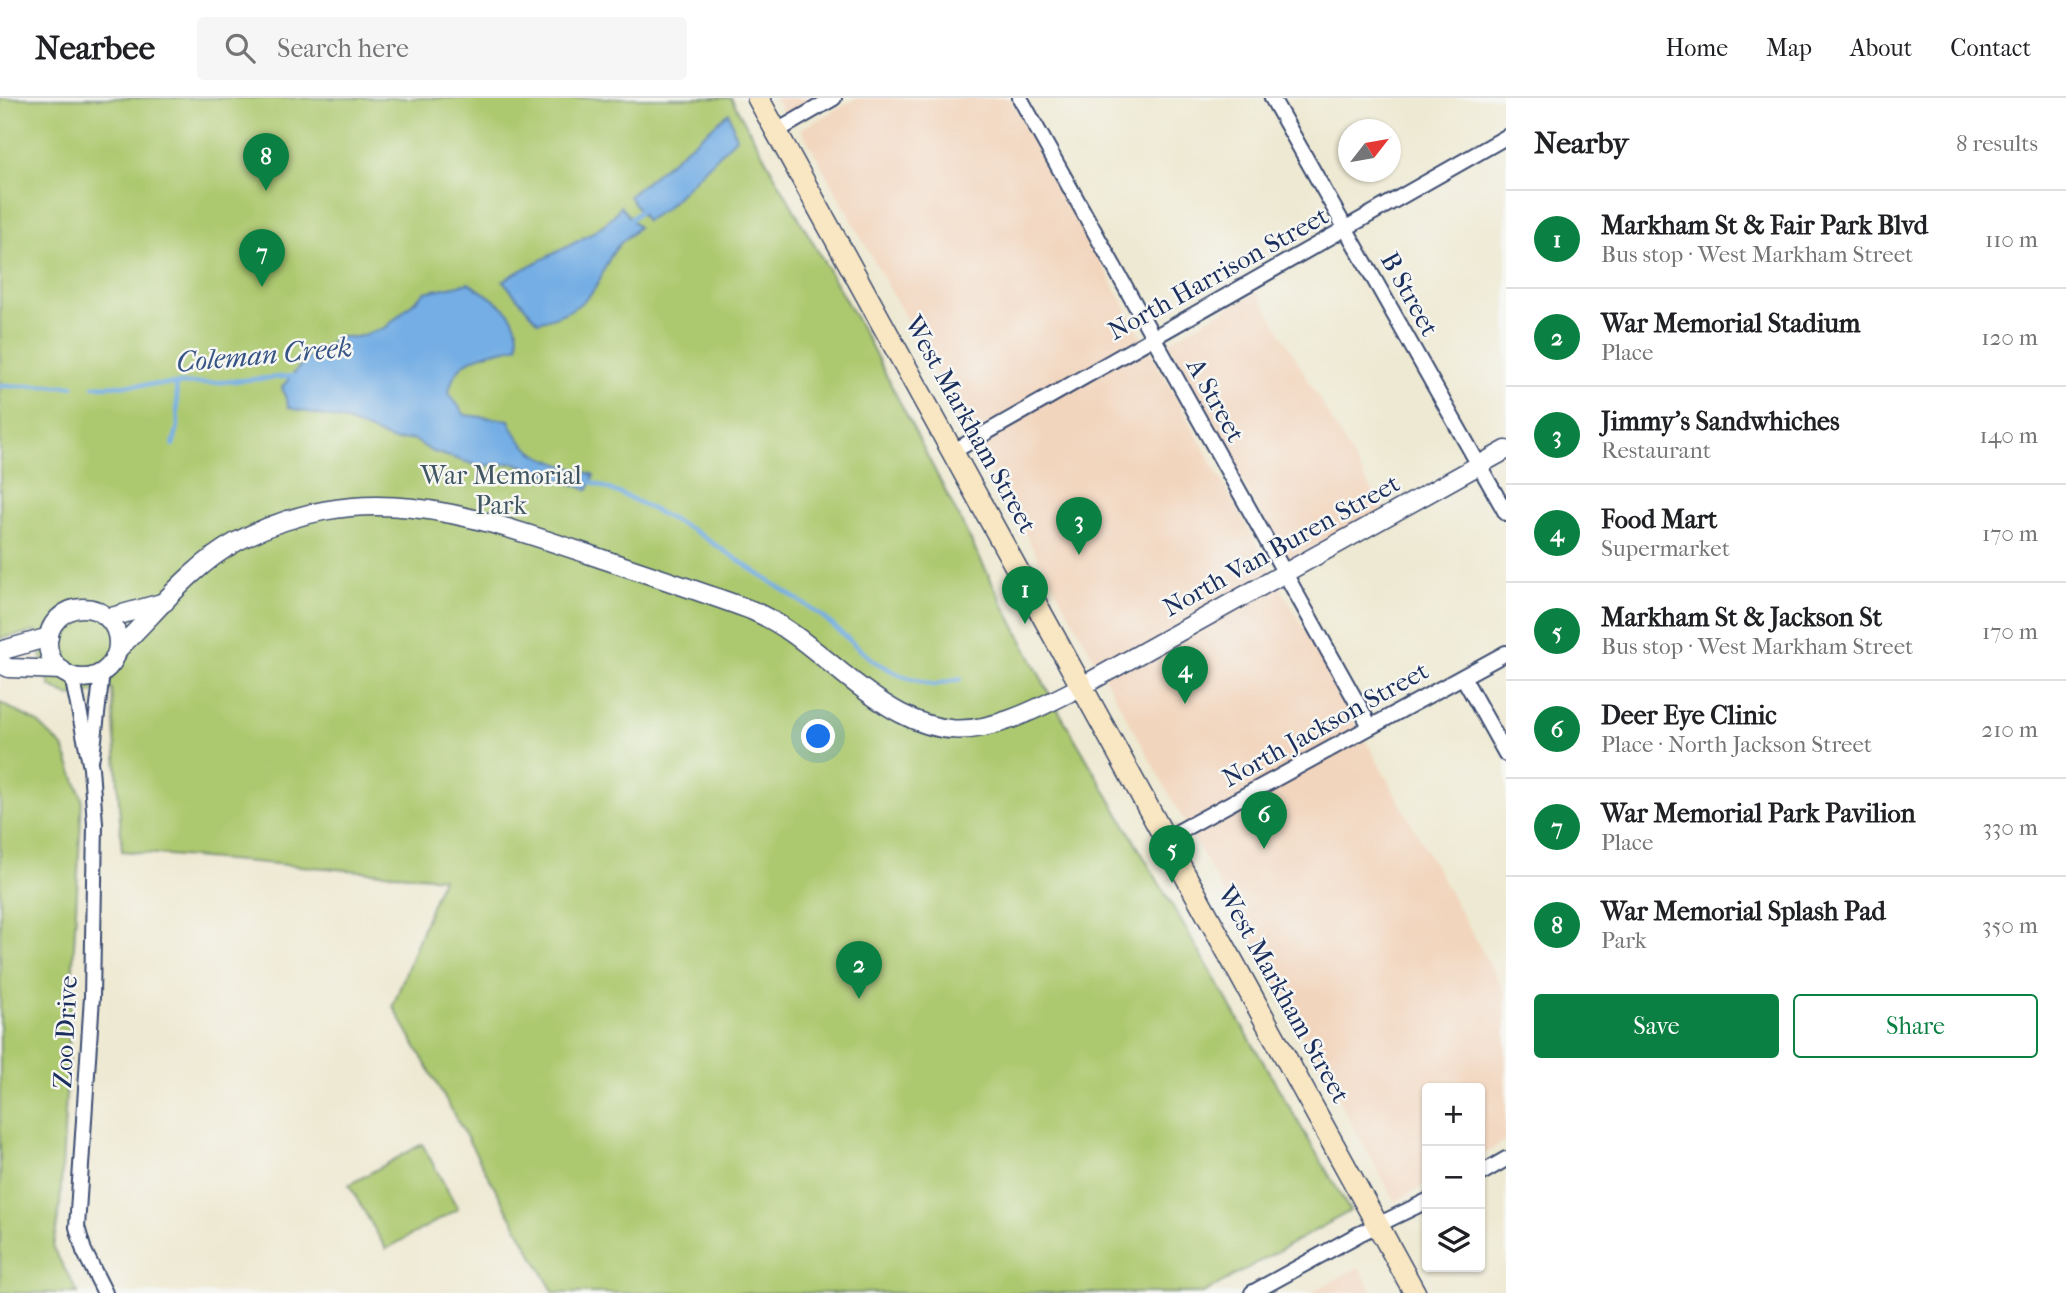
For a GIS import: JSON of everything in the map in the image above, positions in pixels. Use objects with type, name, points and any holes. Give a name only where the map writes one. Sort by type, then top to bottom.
[{"type":"main road","name":"West Markham Street","points":[[758,98],[1415,1293]]},
{"type":"street","points":[[776,131],[834,98]]},
{"type":"street","name":"A Street","points":[[1020,98],[1370,726]]},
{"type":"street","name":"B Street","points":[[1272,98],[1506,513]]},
{"type":"street","name":"North Harrison Street","points":[[954,451],[1506,137]]},
{"type":"street","name":"North Van Buren Street","points":[[118,649],[217,554],[285,520],[364,507],[408,506],[447,511],[498,524],[776,621],[885,706],[906,719],[929,726],[981,729],[1000,724],[1082,686],[1506,450]]},
{"type":"street","points":[[108,618],[165,602]]},
{"type":"street","points":[[0,664],[9,668],[67,673],[86,678],[102,672],[114,661],[118,649],[115,628],[99,611],[75,608],[55,622],[49,637],[50,656],[67,673]]},
{"type":"street","points":[[0,651],[49,637]]},
{"type":"street","name":"North Jackson Street","points":[[1167,838],[1506,653]]},
{"type":"street","name":"Zoo Drive","points":[[91,768],[102,672]]},
{"type":"street","name":"Zoo Drive","points":[[67,673],[91,768],[96,824],[96,896],[77,1227],[84,1251],[105,1293]]},
{"type":"street","points":[[1463,677],[1506,754]]},
{"type":"street","points":[[1485,1171],[1506,1159]]},
{"type":"street","points":[[1252,1293],[1422,1203]]},
{"type":"shaded area","points":[[775,98],[816,98],[785,116]]},
{"type":"shaded area","points":[[857,98],[1010,98],[1506,994],[1506,1141],[1485,1152],[1485,1083],[1422,1083],[1422,1187],[1395,1202],[801,129]]},
{"type":"shaded area","points":[[1257,291],[1383,510],[1286,561],[1168,342]]},
{"type":"shaded area","points":[[1359,1267],[1373,1293],[1310,1293]]},
{"type":"green space","name":"War Memorial Park","points":[[0,98],[731,98],[868,340],[1053,701],[1350,1211],[1203,1293],[554,1293],[393,1006],[442,878],[122,851],[112,689],[69,696],[50,686],[35,632],[0,638]]},
{"type":"green space","points":[[0,703],[37,722],[63,747],[82,798],[60,1206],[53,1248],[78,1293],[0,1293]]},
{"type":"green space","points":[[422,1144],[458,1209],[386,1249],[349,1185]]},
{"type":"water","points":[[729,113],[736,138],[666,208],[646,221],[629,196]]},
{"type":"water","points":[[620,206],[638,227],[614,251],[592,293],[571,310],[538,322],[503,281],[600,227]]},
{"type":"water","points":[[469,283],[497,301],[511,315],[518,334],[518,346],[485,354],[466,363],[452,380],[449,393],[465,415],[509,420],[523,444],[533,452],[594,475],[588,490],[515,463],[479,466],[431,451],[413,439],[394,441],[347,421],[289,408],[282,387],[306,359],[339,337],[357,337],[385,328],[425,292]]},
{"type":"waterway","name":"Coleman Creek","points":[[627,223],[644,207]]},
{"type":"waterway","name":"Coleman Creek","points":[[94,386],[210,383],[293,376]]},
{"type":"waterway","points":[[173,445],[178,426],[176,384]]},
{"type":"waterway","name":"Coleman Creek","points":[[0,386],[73,386]]},
{"type":"waterway","points":[[587,480],[628,497],[696,532],[822,616],[872,660],[900,675],[933,685],[960,679]]},
{"type":"place","name":"War Memorial Splash Pad","points":[[266,191]]},
{"type":"place","name":"War Memorial Park Pavilion","points":[[262,287]]},
{"type":"place","name":"Jimmy's Sandwhiches","points":[[1079,555]]},
{"type":"place","name":"Markham St & Fair Park Blvd","points":[[1025,624]]},
{"type":"place","name":"Food Mart","points":[[1185,704]]},
{"type":"place","name":"Deer Eye Clinic","points":[[1264,849]]},
{"type":"place","name":"Markham St & Jackson St","points":[[1172,883]]},
{"type":"place","name":"War Memorial Stadium","points":[[859,999]]}]
